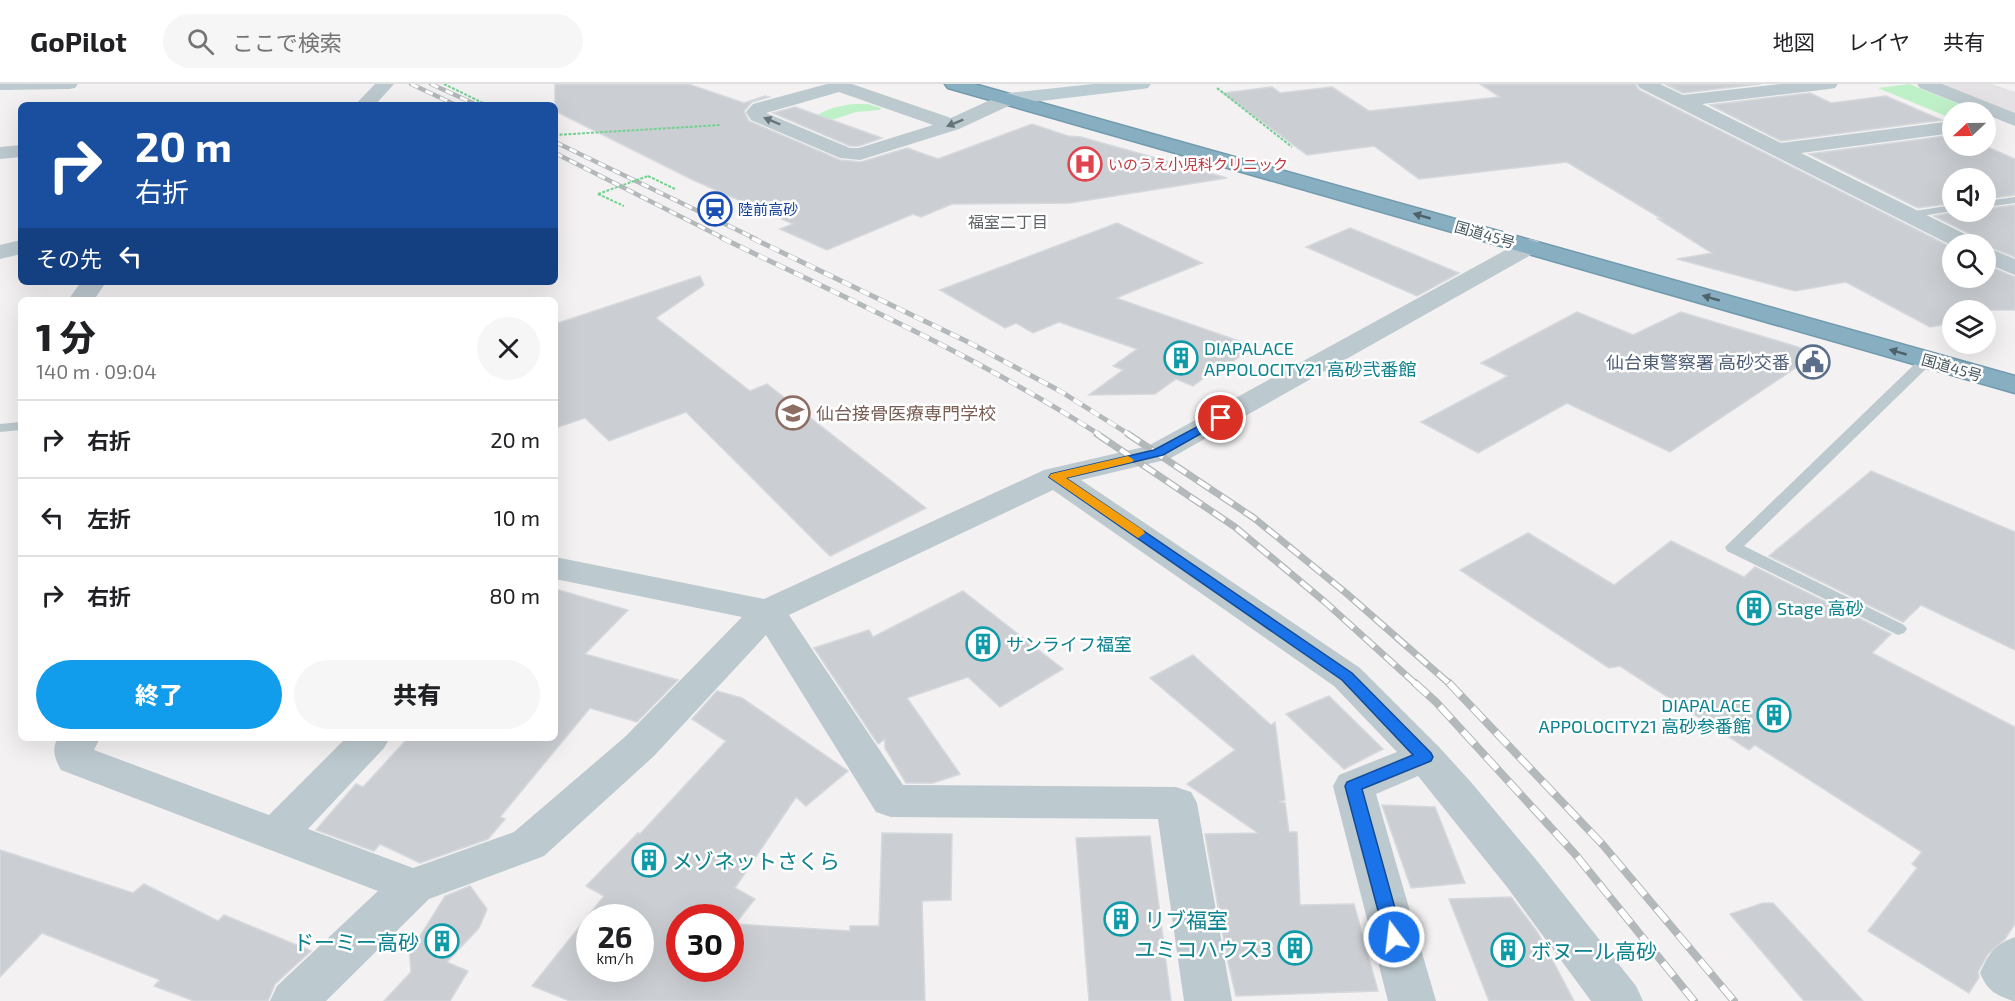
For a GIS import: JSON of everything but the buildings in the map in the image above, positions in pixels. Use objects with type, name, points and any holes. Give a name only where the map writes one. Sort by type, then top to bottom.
[{"type":"highway","name":"国道45号","points":[[954,84],[1039,95],[1320,170],[2015,364]]},
{"type":"highway","name":"国道45号","points":[[1003,92],[2015,385]]},
{"type":"street","points":[[0,85],[69,84]]},
{"type":"street","points":[[1039,95],[1142,84]]},
{"type":"street","points":[[1646,84],[1947,234]]},
{"type":"street","points":[[1681,101],[1829,84]]},
{"type":"street","points":[[1926,84],[2015,120]]},
{"type":"street","points":[[367,102],[381,85]]},
{"type":"street","points":[[952,124],[840,86],[760,108],[756,112],[758,116],[848,153],[860,154],[874,152],[952,124],[1003,92]]},
{"type":"street","points":[[1996,122],[2015,120]]},
{"type":"street","points":[[1778,150],[1942,129]]},
{"type":"street","points":[[0,153],[18,152]]},
{"type":"street","points":[[294,1001],[413,886],[529,844],[640,746],[768,611],[1055,477],[1158,453],[1530,246]]},
{"type":"street","points":[[0,252],[18,248]]},
{"type":"street","points":[[1996,259],[2015,268]]},
{"type":"street","points":[[1055,477],[1347,676],[1425,757],[1543,899],[1619,1001]]},
{"type":"street","points":[[558,569],[768,611],[891,801],[1176,803],[1208,1001]]},
{"type":"street","points":[[77,741],[74,744],[75,759],[413,886]]},
{"type":"street","points":[[276,835],[367,741]]},
{"type":"street","points":[[1412,1001],[1353,786],[1425,757]]},
{"type":"street","points":[[2015,957],[2003,973],[2015,981]]},
{"type":"lane","points":[[1996,203],[2015,200]]},
{"type":"lane","points":[[1908,215],[1942,210]]},
{"type":"lane","points":[[1898,629],[1733,547],[1927,360]]},
{"type":"lane","points":[[0,428],[18,426]]},
{"type":"path","points":[[444,84],[481,102]]},
{"type":"path","points":[[1217,88],[1296,151]]},
{"type":"path","points":[[558,135],[721,125]]},
{"type":"path","points":[[624,206],[598,194],[648,176],[675,189]]},
{"type":"shaded area","points":[[1938,84],[1992,84],[2015,92],[2015,114],[1996,107],[1996,102],[1984,102]]},
{"type":"green space","points":[[1909,84],[1954,102],[1942,102],[1942,114],[1878,88]]},
{"type":"green space","points":[[854,104],[868,104],[881,108],[880,110],[856,112],[808,128],[806,125],[827,110]]},
{"type":"railway","points":[[411,84],[450,102]]},
{"type":"railway","points":[[431,84],[470,102]]},
{"type":"railway","points":[[558,143],[756,239]]},
{"type":"railway","points":[[558,155],[725,239]]},
{"type":"railway","points":[[722,238],[961,355],[1055,407],[1100,435]]},
{"type":"railway","points":[[752,238],[968,342],[1060,391],[1130,435]]},
{"type":"railway","points":[[1097,434],[1235,527],[1325,602],[1417,685]]},
{"type":"railway","points":[[1128,434],[1254,518],[1346,593],[1450,684]]},
{"type":"railway","points":[[1415,683],[1436,702],[1575,854],[1694,1001]]},
{"type":"railway","points":[[1450,684],[1603,845],[1734,1001]]},
{"type":"slow traffic","points":[[1128,460],[1055,477],[1138,533]]},
{"type":"place","name":"いのうえ小児科クリニック","points":[[1085,164]]},
{"type":"place","name":"陸前高砂","points":[[715,209]]},
{"type":"place","name":"DIAPALACE APPOLOCITY21 高砂弐番館","points":[[1181,358]]},
{"type":"place","name":"仙台東警察署 高砂交番","points":[[1813,362]]},
{"type":"place","name":"仙台接骨医療専門学校","points":[[793,413]]},
{"type":"place","name":"Stage 高砂","points":[[1754,608]]},
{"type":"place","name":"サンライフ福室","points":[[983,644]]},
{"type":"place","name":"DIAPALACE APPOLOCITY21 高砂参番館","points":[[1774,715]]},
{"type":"place","name":"メゾネットさくら","points":[[649,860]]},
{"type":"place","name":"リブ福室","points":[[1121,919]]},
{"type":"place","name":"ドーミー高砂","points":[[442,941]]},
{"type":"place","name":"ユミコハウス3","points":[[1295,948]]},
{"type":"place","name":"ボヌール高砂","points":[[1508,950]]},
{"type":"district","name":"福室二丁目","points":[[1008,221]]},
{"type":"route","points":[[1221,418],[1158,453],[1055,477],[1347,676],[1425,757],[1353,786],[1394,937]]}]
